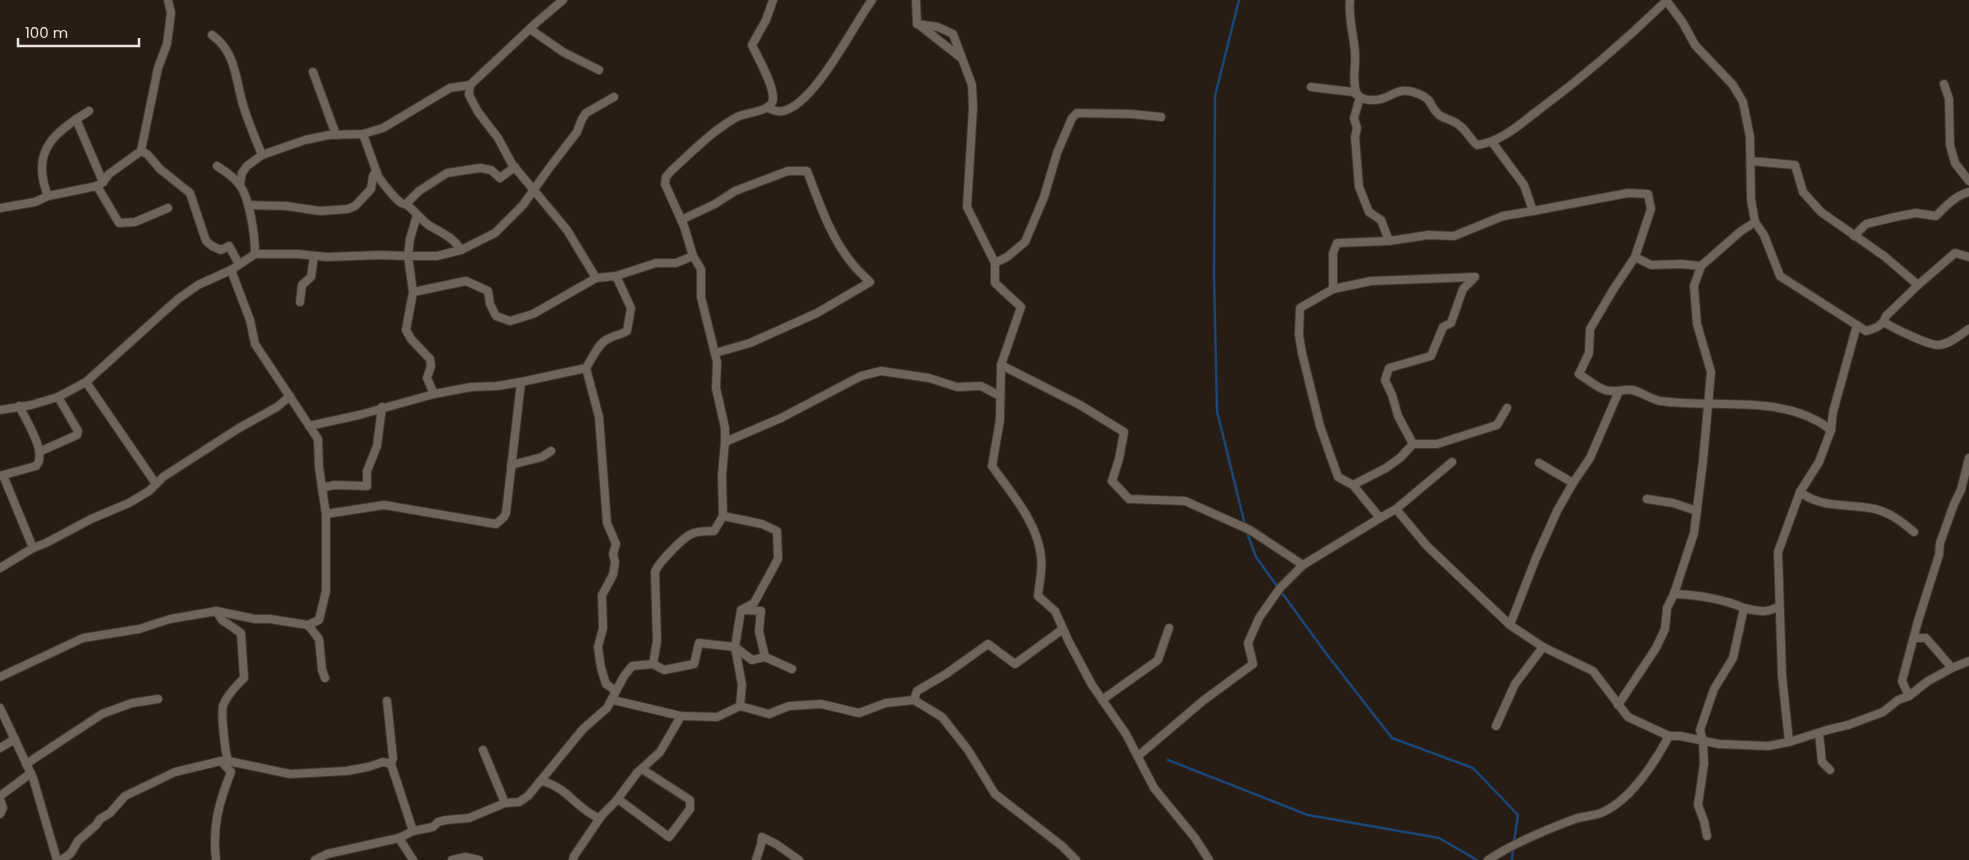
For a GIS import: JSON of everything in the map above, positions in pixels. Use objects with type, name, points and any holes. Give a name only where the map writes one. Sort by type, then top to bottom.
[{"type":"street","points":[[0,208],[35,202],[48,196],[100,184],[108,174],[141,150],[158,68],[167,44],[172,13],[168,0]]},
{"type":"street","points":[[240,184],[242,173],[247,166],[262,155],[305,140],[336,135],[363,134],[383,128],[450,88],[470,85],[563,0]]},
{"type":"street","points":[[768,108],[773,99],[771,88],[752,45],[766,20],[773,0]]},
{"type":"street","points":[[653,664],[657,641],[655,572],[657,567],[684,539],[693,533],[714,531],[723,516],[722,475],[725,442],[725,428],[716,388],[717,362],[701,297],[701,269],[693,256],[681,220],[665,184],[666,177],[730,121],[750,112],[768,108],[778,112],[784,111],[800,101],[816,85],[831,64],[872,0]]},
{"type":"street","points":[[916,0],[917,24]]},
{"type":"street","points":[[1350,0],[1349,13],[1355,52],[1355,85],[1356,92],[1360,97]]},
{"type":"street","points":[[1310,87],[1352,92],[1369,100],[1377,100],[1403,90],[1421,94],[1432,102],[1434,109],[1440,116],[1453,120],[1477,145],[1492,142],[1505,135],[1564,92],[1617,48],[1666,1],[1683,23],[1696,45],[1733,85],[1743,102],[1750,137],[1751,199],[1756,222],[1764,236],[1780,276],[1866,331],[1877,328],[1884,322],[1886,316],[1954,253],[1969,257]]},
{"type":"street","points":[[917,24],[938,27],[953,34],[972,85],[973,108],[967,207],[994,263],[996,282],[1021,307],[1001,365],[1000,420],[992,466],[1037,534],[1042,559],[1038,596],[1055,611],[1092,685],[1126,734],[1154,788],[1195,838],[1210,860]]},
{"type":"street","points":[[917,24],[960,57]]},
{"type":"street","points":[[530,29],[563,52],[599,70]]},
{"type":"street","points":[[212,35],[224,44],[230,56],[244,107],[262,155]]},
{"type":"street","points":[[313,72],[336,135]]},
{"type":"street","points":[[1944,84],[1949,99],[1950,144],[1955,164],[1969,181]]},
{"type":"street","points":[[470,85],[469,94],[478,112],[498,138],[515,167],[567,230],[596,278]]},
{"type":"street","points":[[0,410],[31,405],[58,397],[86,382],[110,362],[166,308],[198,285],[231,270],[255,254],[437,256],[460,250],[495,233],[523,206],[577,132],[586,113],[614,97]]},
{"type":"street","points":[[1360,97],[1354,118],[1357,128],[1354,137],[1360,187],[1369,212],[1381,220],[1390,241]]},
{"type":"street","points":[[48,196],[42,181],[42,162],[46,147],[60,131],[89,111]]},
{"type":"street","points":[[994,263],[1007,257],[1026,242],[1044,197],[1057,153],[1072,118],[1078,113],[1132,114],[1161,117]]},
{"type":"street","points":[[76,119],[100,184],[119,223],[135,222],[168,208]]},
{"type":"street","points":[[363,134],[376,171],[392,195],[400,203],[406,204],[430,226],[440,230],[458,244],[460,250]]},
{"type":"street","points":[[1492,142],[1524,186],[1533,210]]},
{"type":"street","points":[[141,150],[160,169],[190,193],[206,241],[221,250],[229,246],[239,264]]},
{"type":"street","points":[[1751,161],[1795,165],[1804,192],[1821,212],[1884,256],[1918,285]]},
{"type":"street","points":[[217,166],[240,184],[248,205],[255,236],[255,254]]},
{"type":"street","points":[[406,204],[419,191],[447,173],[480,168],[491,170],[500,178],[515,167]]},
{"type":"street","points":[[248,205],[286,206],[320,210],[348,209],[355,206],[371,189],[373,176],[376,171]]},
{"type":"street","points":[[681,220],[714,204],[735,190],[788,171],[807,171],[824,215],[840,247],[870,282],[817,313],[750,343],[715,353]]},
{"type":"street","points":[[1854,236],[1866,224],[1916,213],[1936,216],[1946,206],[1969,192]]},
{"type":"street","points":[[1333,289],[1333,253],[1337,243],[1390,241],[1428,235],[1454,236],[1503,216],[1628,193],[1648,194],[1652,210],[1635,257],[1590,329],[1589,353],[1579,374],[1606,391],[1632,390],[1658,400],[1782,409],[1820,421],[1831,430]]},
{"type":"street","points":[[417,215],[408,256],[413,292],[406,330],[411,339],[430,359],[431,366],[427,378],[434,394]]},
{"type":"street","points":[[1618,705],[1656,648],[1665,629],[1667,608],[1674,594],[1694,533],[1711,372],[1697,324],[1694,286],[1701,266],[1741,231],[1756,222]]},
{"type":"street","points":[[300,302],[302,285],[311,277],[314,256]]},
{"type":"street","points":[[413,292],[466,281],[488,290],[490,304],[496,316],[510,321],[533,314],[596,278],[616,276],[656,263],[676,263],[693,256]]},
{"type":"street","points":[[1635,257],[1651,265],[1681,264],[1701,266]]},
{"type":"street","points":[[0,677],[83,638],[129,631],[170,619],[216,611],[255,620],[270,619],[308,626],[319,620],[326,591],[326,514],[318,467],[318,439],[255,344],[250,320],[231,270]]},
{"type":"street","points":[[309,426],[434,394],[471,387],[497,386],[521,382],[586,368],[607,339],[627,331],[631,308],[616,276]]},
{"type":"street","points":[[1380,518],[1353,485],[1338,477],[1320,426],[1299,335],[1300,308],[1333,289],[1371,281],[1475,277],[1463,289],[1451,323],[1443,328],[1437,339],[1432,356],[1389,368],[1385,380],[1398,416],[1413,444]]},
{"type":"street","points":[[1884,322],[1911,336],[1938,345],[1958,337],[1969,329]]},
{"type":"street","points":[[1789,742],[1782,675],[1778,552],[1800,492],[1819,462],[1831,430],[1833,412],[1857,325]]},
{"type":"street","points":[[1001,365],[1080,405],[1124,432],[1119,459],[1112,481],[1129,499],[1185,501],[1246,528],[1303,565]]},
{"type":"street","points":[[586,368],[598,417],[608,523],[616,544],[613,554],[613,575],[602,595],[603,628],[598,647],[601,668],[606,684],[616,691]]},
{"type":"street","points":[[725,442],[781,418],[861,376],[881,372],[929,378],[957,387],[981,386],[1000,396]]},
{"type":"street","points":[[86,382],[156,484]]},
{"type":"street","points":[[326,514],[384,505],[496,524],[506,513],[521,382]]},
{"type":"street","points":[[1510,625],[1536,558],[1573,483],[1590,458],[1619,391]]},
{"type":"street","points":[[0,568],[33,548],[91,519],[129,503],[150,491],[163,477],[277,407],[290,396]]},
{"type":"street","points":[[41,452],[77,435],[78,431],[58,397]]},
{"type":"street","points":[[19,406],[41,452],[40,462],[36,466],[2,476],[33,548]]},
{"type":"street","points":[[322,488],[334,485],[367,486],[367,471],[377,446],[382,408]]},
{"type":"street","points":[[1353,485],[1386,468],[1400,458],[1413,444],[1437,444],[1497,425],[1507,408]]},
{"type":"street","points":[[511,465],[542,457],[551,451]]},
{"type":"street","points":[[1909,696],[1902,681],[1918,621],[1939,555],[1940,543],[1961,490],[1969,458]]},
{"type":"street","points":[[1138,756],[1204,700],[1253,664],[1248,643],[1259,618],[1279,589],[1303,565],[1396,509],[1452,462]]},
{"type":"street","points":[[1539,463],[1573,483]]},
{"type":"street","points":[[1800,492],[1809,499],[1833,505],[1874,508],[1901,520],[1914,532]]},
{"type":"street","points":[[1647,499],[1673,503],[1697,510]]},
{"type":"street","points":[[1396,509],[1427,546],[1510,625],[1543,647],[1593,671],[1628,717],[1669,736],[1680,736],[1719,744],[1768,746],[1789,742],[1875,715],[1909,696],[1928,681],[1969,661]]},
{"type":"street","points":[[723,516],[762,524],[777,531],[778,559],[754,603],[741,610]]},
{"type":"street","points":[[1674,594],[1698,594],[1764,612],[1771,611],[1779,606]]},
{"type":"street","points":[[1707,836],[1698,805],[1699,787],[1704,764],[1703,741],[1700,730],[1714,689],[1733,658],[1744,608]]},
{"type":"street","points":[[740,706],[742,685],[735,647],[741,610]]},
{"type":"street","points":[[741,610],[761,611],[759,632],[765,657]]},
{"type":"street","points":[[216,611],[222,620],[241,633],[244,660],[244,678],[222,707],[224,761],[231,772],[220,800],[214,834],[216,860]]},
{"type":"street","points":[[308,626],[319,639],[322,670],[326,678]]},
{"type":"street","points":[[1102,700],[1158,660],[1169,628]]},
{"type":"street","points":[[914,700],[917,692],[988,644],[1015,664],[1063,629]]},
{"type":"street","points":[[1914,638],[1926,638],[1952,668]]},
{"type":"street","points":[[315,860],[327,854],[399,838],[413,831],[433,827],[438,822],[469,818],[506,803],[519,802],[528,796],[542,781],[583,729],[608,708],[624,676],[632,666],[653,664],[664,670],[694,664],[699,643],[735,647],[752,660],[765,657],[792,670]]},
{"type":"street","points":[[1496,726],[1515,684],[1543,647]]},
{"type":"street","points":[[26,764],[102,714],[132,703],[158,699]]},
{"type":"street","points":[[613,700],[681,716],[717,717],[740,706],[768,714],[789,706],[821,704],[860,713],[886,703],[914,700],[942,718],[968,750],[995,794],[1062,846],[1076,860]]},
{"type":"street","points":[[387,701],[392,764],[413,831]]},
{"type":"street","points":[[0,708],[31,773],[57,860]]},
{"type":"street","points":[[573,860],[600,818],[618,799],[642,768],[660,752],[681,716]]},
{"type":"street","points":[[1820,733],[1822,762],[1830,770]]},
{"type":"street","points":[[1488,860],[1505,849],[1577,818],[1602,813],[1626,796],[1648,771],[1669,736]]},
{"type":"street","points":[[0,748],[15,739]]},
{"type":"street","points":[[483,750],[506,803]]},
{"type":"street","points":[[62,860],[71,853],[78,841],[100,819],[110,813],[125,796],[175,772],[224,761],[290,774],[346,771],[383,762],[392,764]]},
{"type":"street","points":[[618,799],[669,837],[690,809],[690,800],[642,768]]},
{"type":"street","points":[[0,814],[2,808],[0,798],[31,773]]},
{"type":"street","points":[[542,781],[563,790],[589,814],[600,818]]},
{"type":"street","points":[[756,860],[762,837],[799,860]]},
{"type":"street","points":[[399,838],[413,860]]},
{"type":"street","points":[[452,860],[466,857],[479,860]]},
{"type":"waterway","points":[[1239,0],[1215,96],[1214,276],[1217,411],[1245,525]]},
{"type":"waterway","points":[[1246,530],[1256,557],[1325,652],[1392,738],[1473,768],[1518,815],[1514,842]]},
{"type":"waterway","points":[[1168,760],[1308,815],[1439,838],[1477,860]]},
{"type":"waterway","points":[[1512,860],[1513,848]]}]
